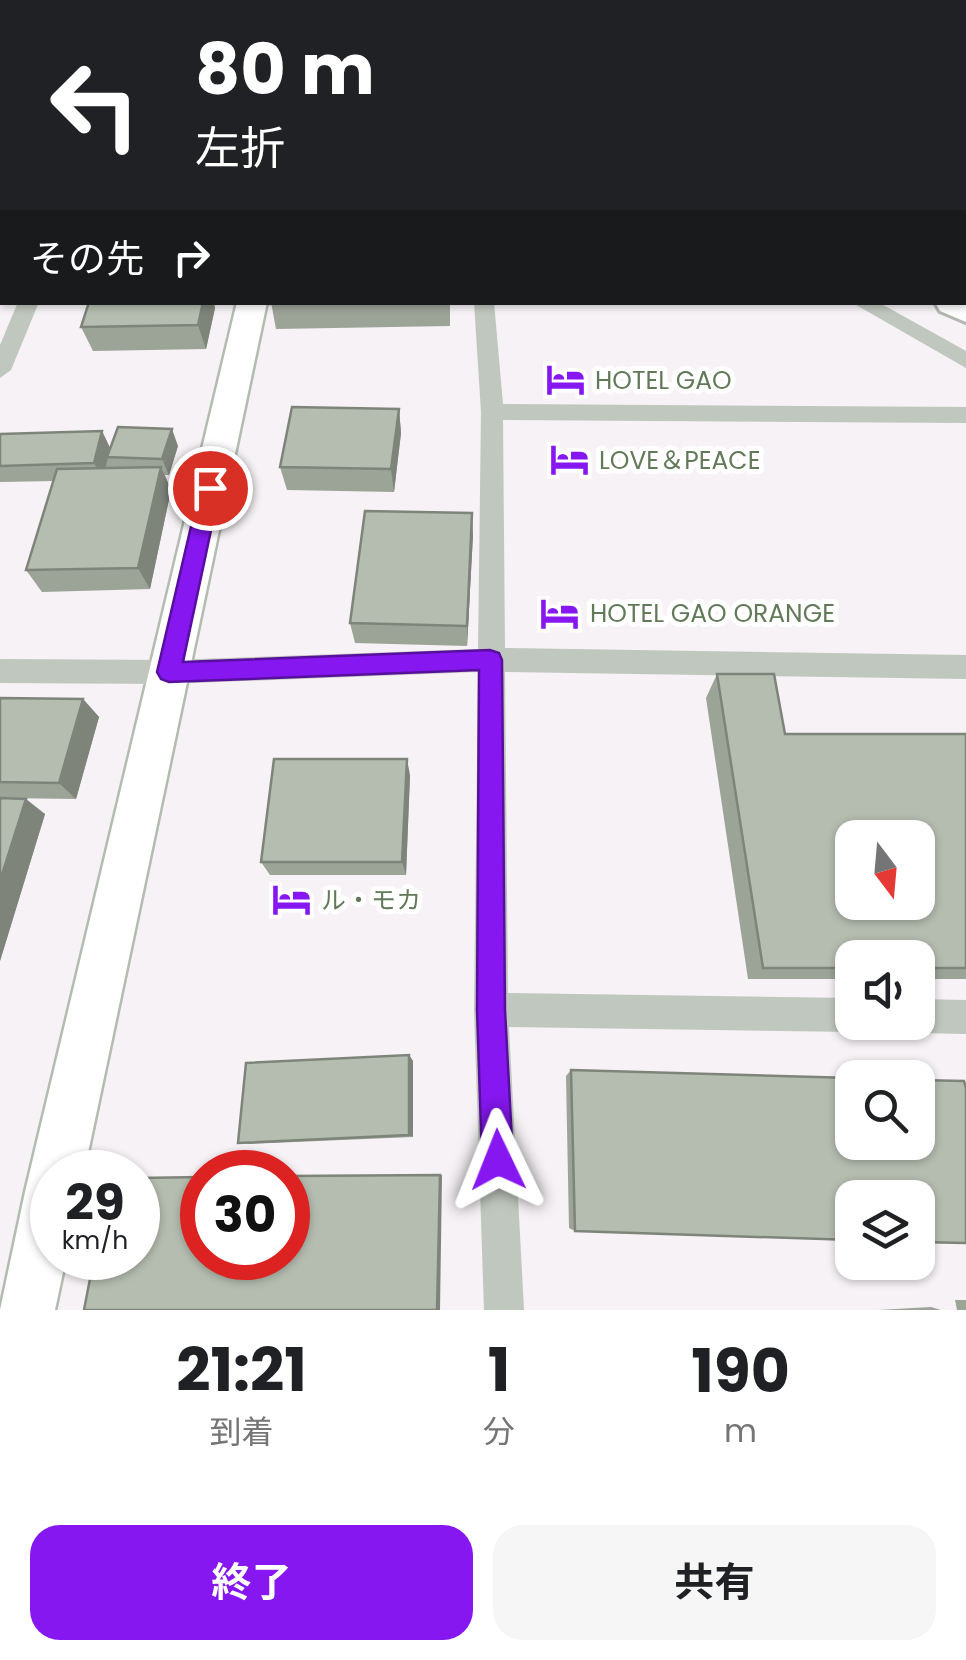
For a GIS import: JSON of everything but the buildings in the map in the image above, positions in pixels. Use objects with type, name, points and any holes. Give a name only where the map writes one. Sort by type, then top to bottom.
[{"type":"street","points":[[0,370],[29,305]]},
{"type":"street","points":[[62,1150],[251,305]]},
{"type":"street","points":[[484,305],[492,412],[491,1010],[504,1310]]},
{"type":"street","points":[[867,305],[966,362]]},
{"type":"street","points":[[898,322],[918,305]]},
{"type":"street","points":[[492,412],[966,415]]},
{"type":"street","points":[[0,670],[169,672],[490,660],[966,667]]},
{"type":"street","points":[[491,1010],[835,1015]]},
{"type":"street","points":[[935,1016],[966,1017]]},
{"type":"street","points":[[26,1310],[33,1280]]},
{"type":"place","name":"HOTEL GAO","points":[[565,380]]},
{"type":"place","name":"LOVE＆PEACE","points":[[569,460]]},
{"type":"place","name":"HOTEL GAO ORANGE","points":[[560,613]]},
{"type":"place","name":"ル・モカ","points":[[291,900]]},
{"type":"route","points":[[210,488],[169,672],[490,660],[491,1010],[498,1160]]}]
